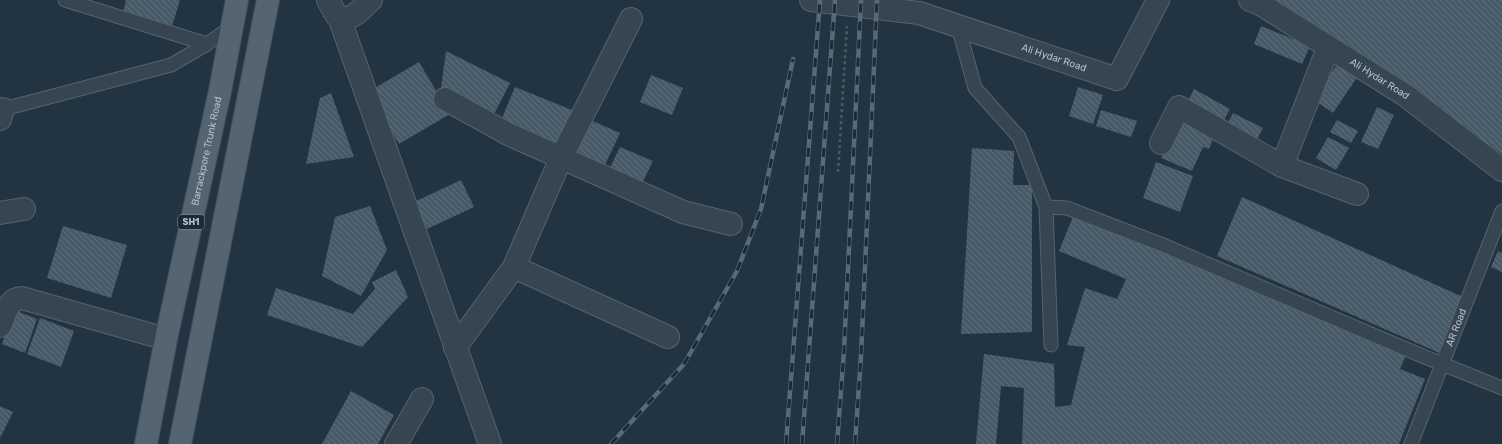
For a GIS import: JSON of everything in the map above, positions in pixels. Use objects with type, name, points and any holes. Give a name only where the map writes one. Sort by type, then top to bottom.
[{"type":"main road","name":"Barrackpore Trunk Road","points":[[146,444],[166,339],[220,90],[237,0]]},
{"type":"main road","points":[[180,444],[268,0]]},
{"type":"street","points":[[333,8],[354,15],[371,0]]},
{"type":"street","name":"Ali Hydar Road","points":[[811,0],[848,4],[921,4],[958,26],[1117,79],[1158,0]]},
{"type":"street","name":"Ali Hydar Road","points":[[1250,0],[1262,5],[1328,48],[1405,95],[1502,170]]},
{"type":"street","points":[[333,8],[490,444]]},
{"type":"street","points":[[455,348],[514,267],[561,158],[631,19]]},
{"type":"street","points":[[1282,166],[1328,48]]},
{"type":"street","points":[[445,99],[508,134],[683,212],[731,224]]},
{"type":"street","points":[[1161,143],[1180,106],[1282,166],[1357,194]]},
{"type":"street","points":[[0,213],[24,209]]},
{"type":"street","points":[[514,267],[668,337]]},
{"type":"street","points":[[0,326],[11,301],[16,298],[22,298],[166,339]]},
{"type":"street","points":[[396,444],[422,399]]},
{"type":"lane","points":[[64,0],[207,44]]},
{"type":"lane","points":[[958,26],[975,88],[1019,137],[1046,207],[1051,345]]},
{"type":"lane","points":[[1,113],[171,66],[231,27]]},
{"type":"lane","points":[[1046,207],[1067,208],[1163,245],[1502,388]]},
{"type":"lane","name":"AR Road","points":[[1411,444],[1502,211]]},
{"type":"path","points":[[838,172],[848,4]]},
{"type":"building","points":[[126,0],[180,0],[172,26],[123,13]]},
{"type":"building","points":[[1274,0],[1502,0],[1502,154]]},
{"type":"building","points":[[1261,26],[1310,46],[1302,64],[1254,44]]},
{"type":"building","points":[[446,51],[510,83],[492,118],[441,88]]},
{"type":"building","points":[[419,62],[450,114],[399,144],[368,92]]},
{"type":"building","points":[[1338,63],[1358,76],[1333,113],[1313,99]]},
{"type":"building","points":[[651,75],[683,88],[672,115],[640,102]]},
{"type":"building","points":[[515,87],[572,110],[557,148],[499,125]]},
{"type":"building","points":[[1078,87],[1103,95],[1093,124],[1069,116]]},
{"type":"building","points":[[1194,89],[1230,109],[1222,124],[1186,105]]},
{"type":"building","points":[[331,93],[354,157],[306,164],[320,98]]},
{"type":"building","points":[[1377,107],[1394,115],[1378,149],[1361,142]]},
{"type":"building","points":[[1101,110],[1137,121],[1131,137],[1096,126]]},
{"type":"building","points":[[1233,113],[1263,128],[1254,145],[1224,130]]},
{"type":"building","points":[[1179,115],[1216,131],[1209,149],[1203,147],[1192,171],[1161,158]]},
{"type":"building","points":[[586,118],[620,133],[604,167],[570,151]]},
{"type":"building","points":[[1337,120],[1358,131],[1351,143],[1330,132]]},
{"type":"building","points":[[1328,137],[1349,148],[1336,170],[1316,158]]},
{"type":"building","points":[[620,147],[653,161],[639,189],[607,174]]},
{"type":"building","points":[[972,148],[1014,151],[1013,185],[1032,185],[1032,332],[961,334]]},
{"type":"building","points":[[1156,162],[1193,176],[1180,212],[1143,198]]},
{"type":"building","points":[[461,180],[474,207],[427,229],[414,202]]},
{"type":"building","points":[[1242,197],[1463,297],[1442,354],[1217,256]]},
{"type":"building","points":[[370,206],[387,250],[361,296],[322,276],[335,217]]},
{"type":"building","points":[[1074,214],[1407,353],[1400,369],[1425,379],[1399,444],[1022,444],[1024,388],[1001,386],[996,444],[976,444],[984,354],[1054,364],[1055,407],[1071,405],[1085,347],[1067,345],[1085,288],[1117,299],[1126,279],[1059,251]]},
{"type":"building","points":[[63,226],[127,245],[111,298],[47,278]]},
{"type":"building","points":[[1498,251],[1502,253],[1502,272],[1491,267]]},
{"type":"building","points":[[396,270],[408,297],[362,347],[267,315],[276,288],[353,314],[375,289],[372,282]]},
{"type":"building","points":[[14,310],[37,319],[25,353],[2,344]]},
{"type":"building","points":[[40,318],[74,331],[61,367],[27,354]]},
{"type":"building","points":[[351,391],[394,415],[378,444],[322,444]]},
{"type":"building","points":[[0,406],[13,412],[0,438]]},
{"type":"railway","points":[[786,444],[820,0]]},
{"type":"railway","points":[[802,444],[835,0]]},
{"type":"railway","points":[[837,444],[844,351],[861,0]]},
{"type":"railway","points":[[855,444],[861,356],[877,0]]},
{"type":"railway","points":[[611,444],[684,364],[737,271],[761,209],[793,59]]}]
